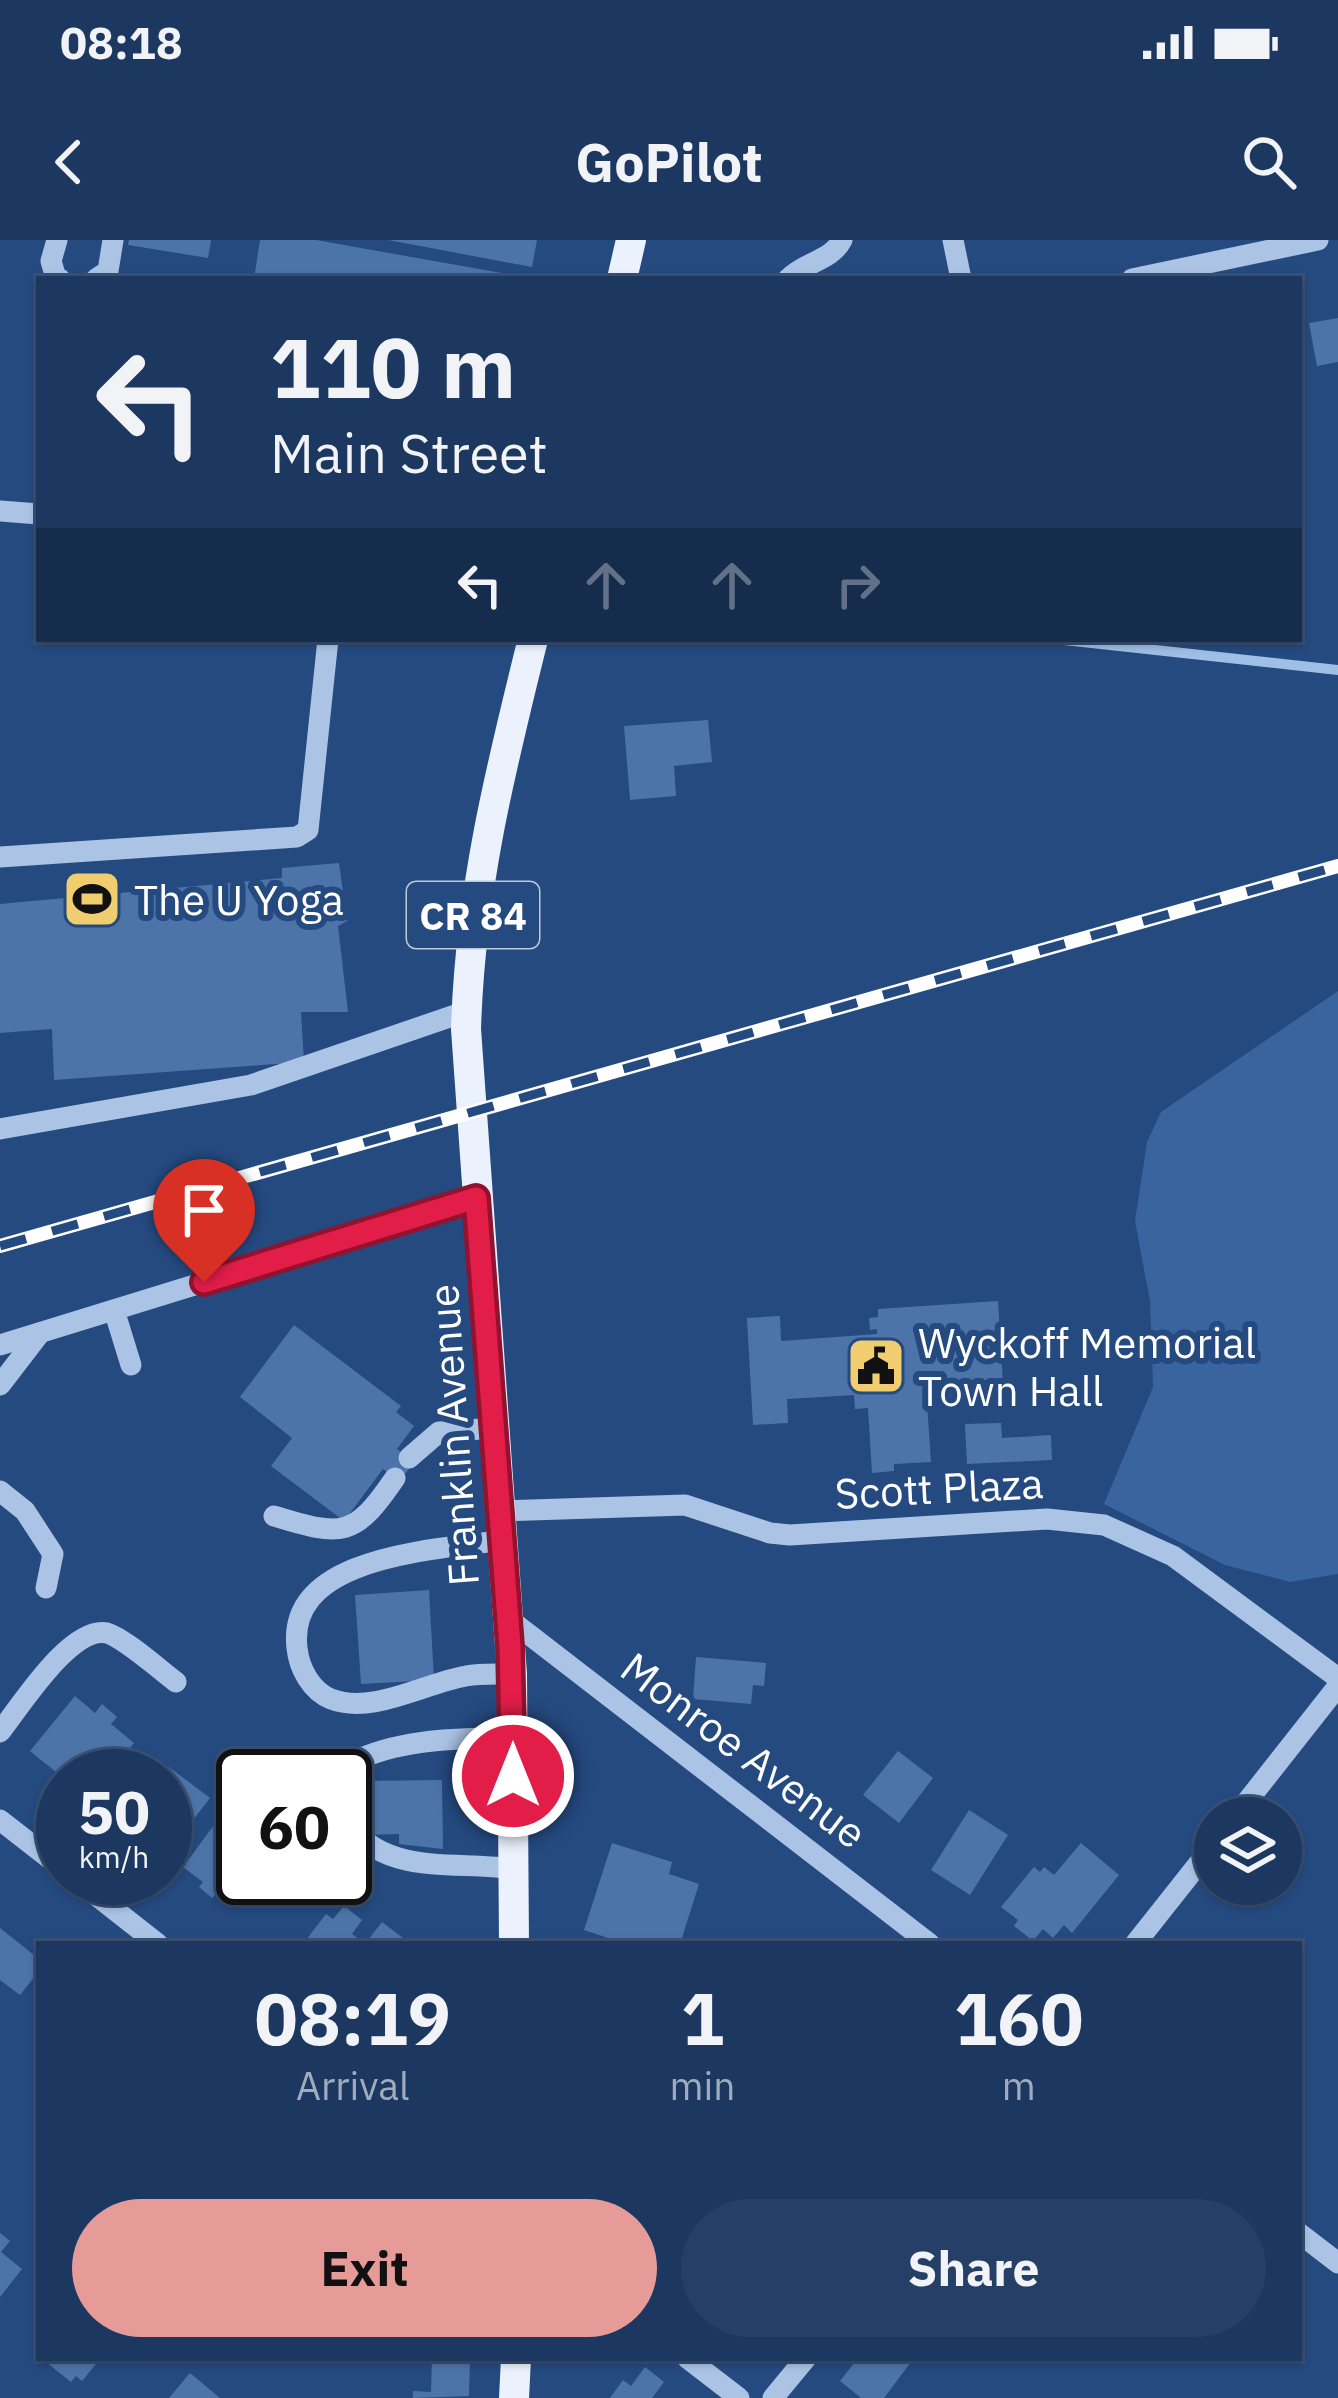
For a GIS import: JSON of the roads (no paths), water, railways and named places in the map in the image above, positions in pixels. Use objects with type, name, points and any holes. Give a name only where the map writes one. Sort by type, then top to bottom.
[{"type":"main road","points":[[623,276],[631,240]]},
{"type":"main road","name":"Franklin Avenue","points":[[514,1941],[512,1674],[476,1198],[467,968],[485,836],[532,642]]},
{"type":"main road","points":[[514,2398],[516,2361]]},
{"type":"street","points":[[55,276],[51,261],[57,240]]},
{"type":"street","points":[[100,276],[108,271],[113,240]]},
{"type":"street","points":[[791,276],[800,266],[837,249],[842,240]]},
{"type":"street","points":[[953,240],[960,276]]},
{"type":"street","points":[[1146,276],[1318,240]]},
{"type":"street","points":[[0,511],[36,514]]},
{"type":"street","points":[[0,857],[297,837],[308,830],[328,642]]},
{"type":"street","points":[[0,1129],[251,1085],[467,1010]]},
{"type":"street","points":[[0,1345],[476,1198]]},
{"type":"street","points":[[114,1310],[131,1365]]},
{"type":"street","points":[[0,1385],[41,1332]]},
{"type":"street","points":[[409,1458],[439,1432],[495,1428]]},
{"type":"street","points":[[274,1516],[346,1529],[358,1525],[375,1508],[395,1478]]},
{"type":"street","points":[[0,1491],[25,1511],[53,1554],[46,1588]]},
{"type":"street","name":"Scott Plaza","points":[[512,1674],[464,1676],[358,1702],[333,1700],[312,1685],[300,1666],[300,1616],[321,1587],[338,1576],[502,1526],[685,1505],[790,1535],[1047,1519],[1104,1525],[1173,1556],[1338,1682]]},
{"type":"street","name":"Monroe Avenue","points":[[508,1619],[926,1941]]},
{"type":"street","points":[[0,1732],[66,1649],[88,1634],[108,1633],[176,1682]]},
{"type":"street","points":[[1250,1797],[1338,1682]]},
{"type":"street","points":[[372,1756],[422,1743],[513,1737]]},
{"type":"street","points":[[0,1820],[36,1848]]},
{"type":"street","points":[[372,1845],[404,1861],[514,1869]]},
{"type":"street","points":[[1137,1941],[1194,1870]]},
{"type":"street","points":[[108,1905],[154,1941]]},
{"type":"street","points":[[1302,2235],[1338,2263]]},
{"type":"street","points":[[690,2361],[725,2394]]},
{"type":"street","points":[[773,2398],[804,2361]]},
{"type":"waterway","points":[[1082,642],[1338,670]]},
{"type":"railway","points":[[0,1246],[1338,866]]},
{"type":"place","name":"The U Yoga","points":[[92,899]]},
{"type":"place","name":"Wyckoff Memorial Town Hall","points":[[876,1366]]}]
